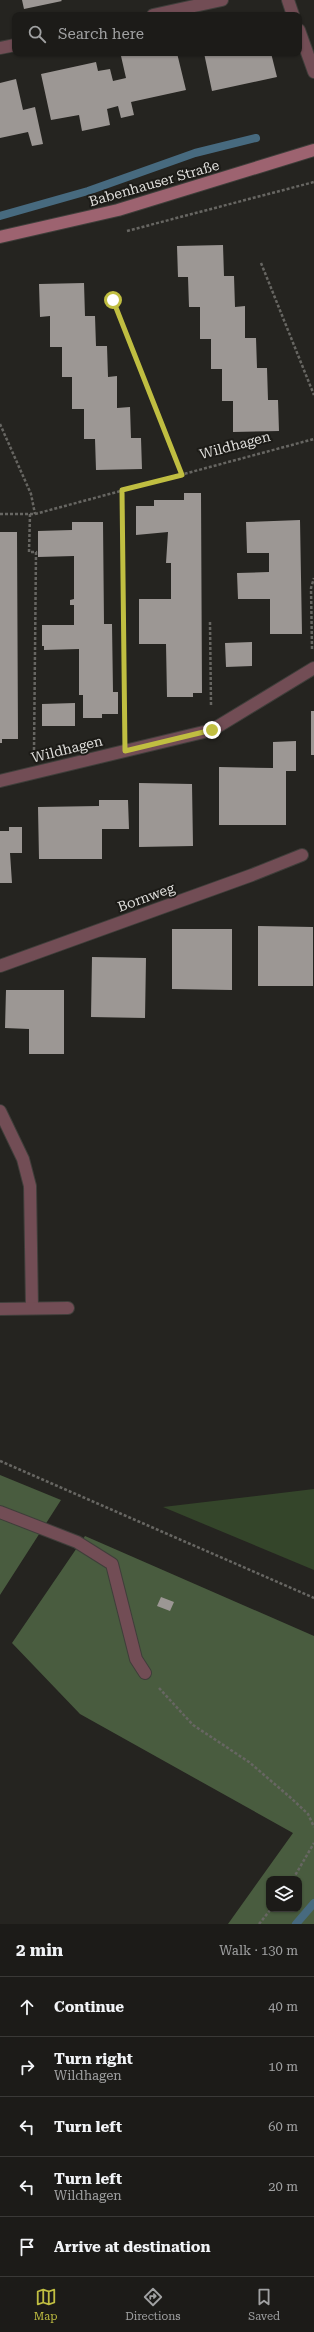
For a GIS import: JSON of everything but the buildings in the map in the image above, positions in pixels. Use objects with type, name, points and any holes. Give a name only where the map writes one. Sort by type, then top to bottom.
[{"type":"main road","name":"Babenhauser Straße","points":[[0,237],[118,210],[314,150]]},
{"type":"street","points":[[167,12],[222,0]]},
{"type":"street","points":[[288,0],[292,12]]},
{"type":"street","points":[[302,38],[314,72]]},
{"type":"street","points":[[0,48],[12,46]]},
{"type":"street","name":"Wildhagen","points":[[0,781],[212,730],[313,669]]},
{"type":"street","name":"Bornweg","points":[[0,966],[252,875],[302,855]]},
{"type":"street","points":[[0,1111],[23,1159],[30,1186],[32,1308]]},
{"type":"street","points":[[0,1308],[68,1308]]},
{"type":"street","points":[[0,1512],[77,1542],[112,1564],[136,1659],[145,1673]]},
{"type":"path","points":[[124,232],[314,182]]},
{"type":"path","points":[[261,262],[314,395]]},
{"type":"path","points":[[113,300],[182,475]]},
{"type":"path","points":[[0,424],[30,494],[35,514]]},
{"type":"path","name":"Wildhagen","points":[[0,514],[35,514],[314,439]]},
{"type":"path","points":[[122,490],[125,751]]},
{"type":"path","points":[[30,514],[29,552],[36,552],[34,773]]},
{"type":"path","points":[[313,669],[311,588],[314,578]]},
{"type":"path","points":[[210,622],[212,730]]},
{"type":"path","points":[[0,1462],[314,1598]]},
{"type":"path","points":[[145,1673],[193,1725],[249,1762],[308,1814],[314,1827]]},
{"type":"path","points":[[295,1876],[314,1844]]},
{"type":"path","points":[[258,1924],[268,1912]]},
{"type":"green space","points":[[0,1475],[61,1500],[0,1595]]},
{"type":"green space","points":[[314,1489],[314,1570],[163,1507]]},
{"type":"green space","points":[[85,1536],[314,1636],[314,1924],[228,1924],[293,1833],[80,1714],[12,1643]]},
{"type":"waterway","points":[[0,216],[88,191],[195,153],[256,138]]},
{"type":"waterway","points":[[296,1924],[314,1903]]},
{"type":"route","points":[[113,300],[182,475],[122,490],[125,751],[212,730]]}]
